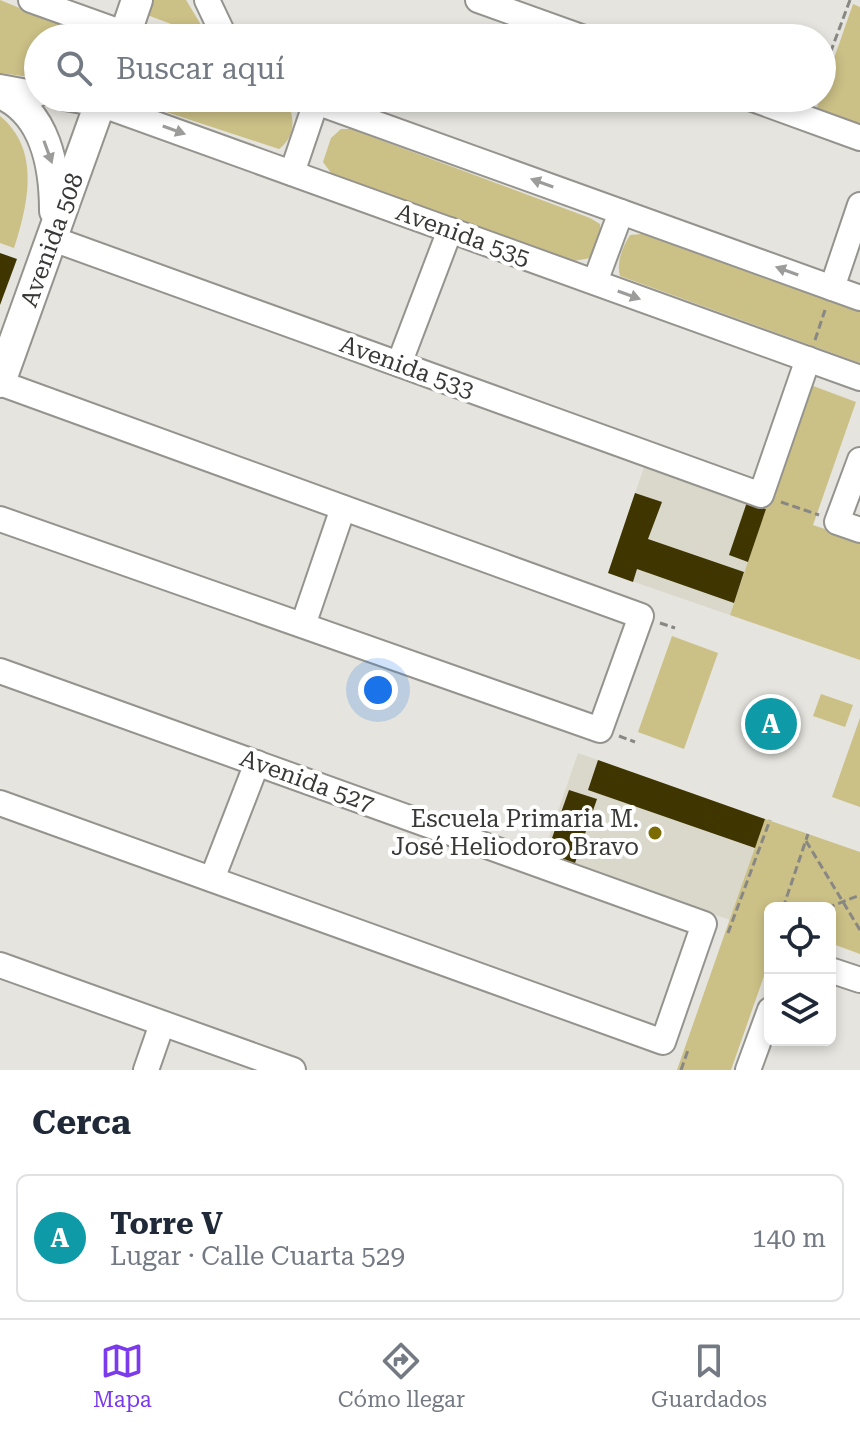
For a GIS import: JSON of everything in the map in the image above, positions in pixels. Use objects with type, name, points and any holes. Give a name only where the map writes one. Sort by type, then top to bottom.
[{"type":"main road","points":[[132,24],[137,0]]},
{"type":"main road","points":[[0,90],[24,110]]},
{"type":"main road","points":[[25,112],[41,133],[56,181],[53,239]]},
{"type":"main road","name":"Avenida 508","points":[[0,383],[97,112]]},
{"type":"street","points":[[31,0],[95,24]]},
{"type":"street","points":[[207,0],[218,24]]},
{"type":"street","points":[[478,0],[545,24]]},
{"type":"street","points":[[0,90],[24,93]]},
{"type":"street","name":"Avenida 535","points":[[130,112],[860,378]]},
{"type":"street","points":[[292,173],[307,112]]},
{"type":"street","points":[[343,112],[860,298]]},
{"type":"street","points":[[788,112],[860,138]]},
{"type":"street","points":[[832,288],[860,205]]},
{"type":"street","points":[[595,282],[621,212]]},
{"type":"street","points":[[399,364],[450,230]]},
{"type":"street","name":"Avenida 533","points":[[53,239],[761,495]]},
{"type":"street","points":[[761,495],[808,359]]},
{"type":"street","points":[[0,383],[641,616],[600,730],[0,519]]},
{"type":"street","points":[[849,526],[860,460]]},
{"type":"street","points":[[303,625],[343,508]]},
{"type":"street","name":"Avenida 527","points":[[0,671],[704,924],[663,1042],[212,879]]},
{"type":"street","points":[[0,803],[212,879],[257,763]]},
{"type":"street","points":[[0,965],[293,1070]]},
{"type":"street","points":[[836,972],[860,980]]},
{"type":"street","points":[[146,1070],[162,1024]]},
{"type":"street","points":[[748,1070],[764,1026]]},
{"type":"path","points":[[836,38],[850,0]]},
{"type":"path","points":[[808,359],[832,288]]},
{"type":"path","points":[[761,495],[849,526]]},
{"type":"path","points":[[728,933],[770,820]]},
{"type":"path","points":[[785,902],[808,834]]},
{"type":"path","points":[[806,841],[860,930]]},
{"type":"path","points":[[836,905],[860,895]]},
{"type":"path","points":[[681,1070],[688,1050]]},
{"type":"shaded area","points":[[0,0],[59,24],[24,24],[24,76],[0,73]]},
{"type":"shaded area","points":[[153,0],[186,0],[201,24],[171,24],[147,15]]},
{"type":"shaded area","points":[[853,4],[860,7],[860,126],[822,112],[836,112],[836,53]]},
{"type":"shaded area","points":[[166,112],[291,112],[289,137],[279,149]]},
{"type":"shaded area","points":[[0,116],[21,145],[28,178],[27,196],[14,248],[0,243]]},
{"type":"shaded area","points":[[341,129],[351,129],[590,218],[600,224],[601,237],[591,258],[573,261],[337,181],[323,162],[331,138]]},
{"type":"shaded area","points":[[642,234],[860,312],[860,363],[620,276],[620,260],[627,239],[630,235]]},
{"type":"shaded area","points":[[808,384],[856,402],[813,525],[860,541],[860,660],[730,615]]},
{"type":"shaded area","points":[[644,467],[766,509],[730,615],[608,573]]},
{"type":"shaded area","points":[[672,636],[718,653],[684,749],[638,732]]},
{"type":"shaded area","points":[[821,694],[853,705],[845,727],[813,716]]},
{"type":"shaded area","points":[[759,708],[791,719],[784,741],[752,730]]},
{"type":"shaded area","points":[[860,718],[860,807],[832,797]]},
{"type":"shaded area","name":"Escuela Primaria M. José Heliodoro Bravo","points":[[578,753],[765,819],[730,920],[543,855]]},
{"type":"shaded area","points":[[765,819],[860,852],[860,954],[836,945],[836,902],[764,902],[764,976],[731,1070],[677,1070]]},
{"type":"building","points":[[0,253],[17,259],[0,305]]},
{"type":"building","points":[[635,493],[662,502],[648,539],[744,572],[734,603],[637,569],[633,582],[608,573]]},
{"type":"building","points":[[747,502],[766,509],[748,562],[729,555]]},
{"type":"building","points":[[598,760],[765,819],[755,848],[588,790]]},
{"type":"building","points":[[569,790],[597,799],[574,866],[546,855]]},
{"type":"place","name":"Torre V","points":[[771,724]]},
{"type":"place","name":"Escuela Primaria M. José Heliodoro Bravo","points":[[655,833]]}]
